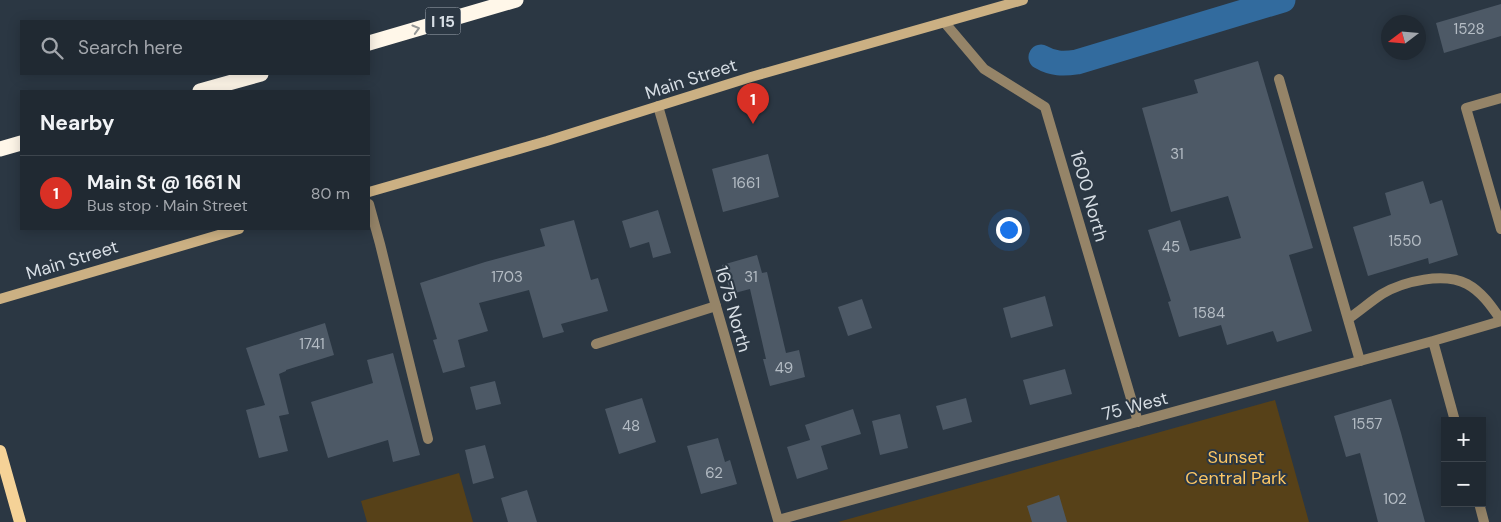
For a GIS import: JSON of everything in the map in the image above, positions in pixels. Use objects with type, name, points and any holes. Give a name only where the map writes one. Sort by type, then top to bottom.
[{"type":"highway","name":"I 15","points":[[370,42],[516,0]]},
{"type":"highway","points":[[204,90],[256,75]]},
{"type":"highway","points":[[0,149],[20,143]]},
{"type":"main road","name":"Main Street","points":[[370,192],[547,141],[759,74],[1023,0]]},
{"type":"main road","name":"Main Street","points":[[0,298],[236,230]]},
{"type":"main road","points":[[0,452],[20,522]]},
{"type":"street","name":"1600 North","points":[[945,22],[984,69],[1045,107],[1138,422]]},
{"type":"street","points":[[1279,79],[1360,361]]},
{"type":"street","points":[[1501,98],[1466,108],[1501,229]]},
{"type":"street","name":"1675 North","points":[[658,106],[778,520]]},
{"type":"street","points":[[370,208],[428,438]]},
{"type":"street","points":[[1348,319],[1383,293],[1406,284],[1431,278],[1457,280],[1468,284],[1489,302],[1501,321]]},
{"type":"street","points":[[596,344],[716,306]]},
{"type":"street","name":"75 West","points":[[778,520],[1501,321]]},
{"type":"street","points":[[1432,341],[1454,417]]},
{"type":"street","points":[[1480,507],[1484,522]]},
{"type":"green space","name":"Sunset Central Park","points":[[1275,400],[1309,522],[838,522]]},
{"type":"green space","points":[[459,473],[473,522],[367,522],[361,501]]},
{"type":"building","points":[[1501,4],[1501,36],[1444,53],[1436,23]]},
{"type":"building","points":[[1258,61],[1313,248],[1289,255],[1312,331],[1277,342],[1273,331],[1227,345],[1221,325],[1179,337],[1168,302],[1171,301],[1148,230],[1180,220],[1190,251],[1241,238],[1228,196],[1171,212],[1142,108],[1198,93],[1194,80]]},
{"type":"building","points":[[768,154],[779,197],[723,212],[712,169]]},
{"type":"building","points":[[1423,181],[1430,204],[1442,200],[1458,255],[1429,264],[1428,258],[1368,276],[1353,227],[1391,215],[1385,193]]},
{"type":"building","points":[[658,210],[671,253],[653,258],[649,242],[630,248],[622,221]]},
{"type":"building","points":[[574,220],[591,280],[598,278],[608,311],[561,324],[564,332],[543,338],[529,290],[479,303],[488,331],[458,340],[465,367],[443,373],[433,340],[437,339],[420,283],[485,262],[545,246],[540,229]]},
{"type":"building","points":[[757,255],[762,273],[767,272],[786,353],[799,350],[805,377],[770,386],[763,359],[766,359],[750,289],[731,294],[722,265]]},
{"type":"building","points":[[1045,296],[1053,326],[1011,338],[1003,308]]},
{"type":"building","points":[[862,299],[872,328],[848,336],[838,307]]},
{"type":"building","points":[[325,323],[334,355],[279,374],[289,414],[279,416],[288,451],[259,458],[246,410],[265,405],[246,348]]},
{"type":"building","points":[[393,353],[420,455],[393,462],[388,440],[328,458],[311,402],[373,383],[367,360]]},
{"type":"building","points":[[1065,369],[1072,394],[1030,405],[1023,380]]},
{"type":"building","points":[[495,381],[501,404],[476,410],[470,387]]},
{"type":"building","points":[[642,398],[656,442],[619,454],[605,409]]},
{"type":"building","points":[[966,398],[972,422],[943,430],[936,406]]},
{"type":"building","points":[[1391,399],[1425,522],[1378,522],[1360,453],[1346,457],[1334,416]]},
{"type":"building","points":[[853,409],[861,434],[821,446],[828,469],[797,479],[787,447],[810,440],[805,425]]},
{"type":"building","points":[[900,414],[908,448],[880,455],[872,421]]},
{"type":"building","points":[[718,438],[725,462],[730,460],[737,484],[701,494],[687,446]]},
{"type":"building","points":[[485,445],[494,478],[473,484],[465,450]]},
{"type":"building","points":[[527,490],[537,522],[508,522],[501,498]]},
{"type":"building","points":[[1059,495],[1067,522],[1032,522],[1027,506]]},
{"type":"waterway","points":[[1041,57],[1058,63],[1077,62],[1283,0]]},
{"type":"place","name":"Main St @ 1661 N","points":[[753,124]]}]
